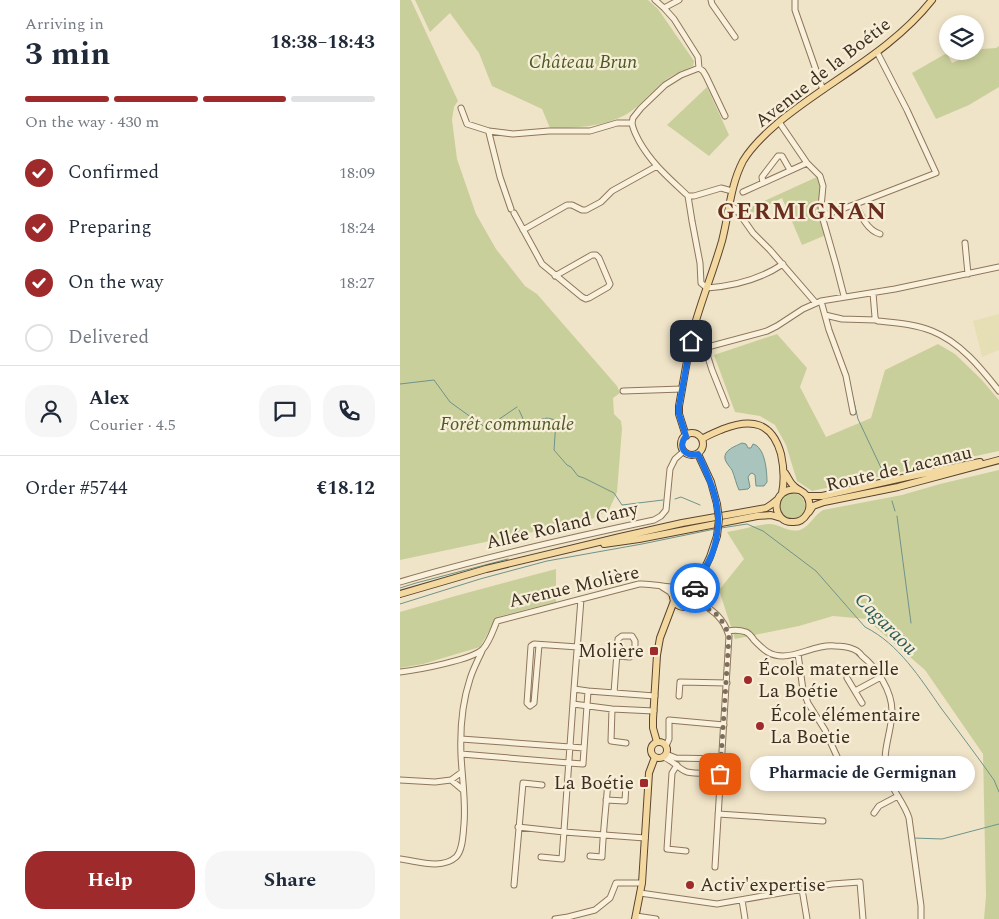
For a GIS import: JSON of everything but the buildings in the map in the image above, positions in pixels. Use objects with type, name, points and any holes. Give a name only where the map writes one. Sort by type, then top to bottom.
[{"type":"main road","name":"Avenue de la Boétie","points":[[686,436],[679,414],[679,406],[689,352],[695,325],[722,241],[732,190],[745,159],[760,140],[779,122],[895,38],[920,15],[932,0]]},
{"type":"main road","points":[[571,549],[639,539],[757,516],[771,515],[786,521],[796,522],[806,516],[810,506],[807,496],[792,484],[785,473],[772,434],[762,427],[751,423],[742,423],[702,439]]},
{"type":"main road","points":[[688,434],[697,435],[702,439],[703,446],[698,454],[689,454],[682,448],[682,442],[688,434]]},
{"type":"main road","points":[[667,622],[675,612],[691,605],[717,536],[718,504],[711,482],[698,454]]},
{"type":"main road","name":"Route de Lacanau","points":[[807,496],[822,496],[972,463],[999,459]]},
{"type":"main road","name":"Route de Lacanau","points":[[808,512],[813,506],[824,502],[898,488],[999,459]]},
{"type":"main road","points":[[781,518],[776,508],[785,473]]},
{"type":"main road","points":[[400,594],[486,569],[682,522],[766,508],[788,490],[798,490]]},
{"type":"main road","points":[[657,742],[653,728],[657,655],[660,638],[674,599],[674,591],[678,587],[686,586],[702,574]]},
{"type":"main road","points":[[686,586],[689,586],[695,594]]},
{"type":"main road","points":[[674,599],[683,607]]},
{"type":"main road","points":[[657,742],[666,746],[664,755],[659,758],[651,753],[651,748],[657,742]]},
{"type":"main road","points":[[635,917],[642,883],[649,773],[655,757]]},
{"type":"street","points":[[655,0],[674,20],[698,57],[699,68],[706,76],[725,116]]},
{"type":"street","points":[[664,8],[679,0]]},
{"type":"street","points":[[711,0],[735,36]]},
{"type":"street","points":[[794,0],[795,10],[823,90]]},
{"type":"street","points":[[822,216],[936,173],[907,110],[877,52]]},
{"type":"street","points":[[699,68],[681,75],[665,85],[641,108],[634,118],[632,123],[634,130],[645,151],[657,166],[688,196],[700,263],[701,283],[707,288],[719,287],[759,276],[783,264]]},
{"type":"street","points":[[460,108],[467,124],[513,134],[590,130],[617,123],[632,123]]},
{"type":"street","points":[[779,122],[807,163],[820,176],[823,186],[822,216],[844,296]]},
{"type":"street","points":[[489,130],[500,177],[512,211],[542,264],[555,276],[586,299],[610,284],[596,255],[592,255],[555,276]]},
{"type":"street","points":[[763,183],[762,177],[778,156],[782,156],[790,170]]},
{"type":"street","points":[[743,192],[807,163]]},
{"type":"street","points":[[523,230],[567,205],[586,210],[601,202],[612,191],[657,166]]},
{"type":"street","points":[[688,196],[721,188],[732,190]]},
{"type":"street","points":[[856,204],[862,219],[875,232],[880,234]]},
{"type":"street","points":[[729,205],[736,209],[753,233],[818,302],[825,316],[846,376],[853,412]]},
{"type":"street","points":[[965,243],[968,274]]},
{"type":"street","points":[[689,352],[767,331],[818,302],[844,296],[873,293],[999,267]]},
{"type":"street","points":[[873,293],[876,320]]},
{"type":"street","points":[[825,316],[909,324],[933,331],[955,344],[980,368],[999,391]]},
{"type":"street","points":[[829,330],[830,327],[842,319]]},
{"type":"street","points":[[705,348],[726,406]]},
{"type":"street","points":[[623,391],[682,389]]},
{"type":"street","name":"Allée Roland Cany","points":[[400,582],[522,549],[654,520],[666,510],[670,469],[675,459],[684,451]]},
{"type":"street","name":"Avenue Molière","points":[[482,650],[497,621],[639,584],[678,587]]},
{"type":"street","name":"Avenue Molière","points":[[657,584],[668,590],[674,599]]},
{"type":"street","points":[[695,594],[702,605],[717,616],[728,631],[729,636],[714,867]]},
{"type":"street","points":[[541,856],[562,859],[581,599]]},
{"type":"street","points":[[728,631],[738,630],[748,633],[764,651],[773,655],[798,654],[832,645],[854,649],[869,661],[881,677],[888,692],[892,710],[884,756],[887,773],[910,818],[921,919]]},
{"type":"street","points":[[614,693],[618,639],[622,636],[632,636],[635,641],[635,652],[630,657],[617,656]]},
{"type":"street","points":[[539,645],[534,703],[530,706],[527,703],[532,646],[534,644],[578,647]]},
{"type":"street","points":[[400,672],[424,669],[469,656],[482,650]]},
{"type":"street","points":[[400,859],[433,864],[448,862],[457,856],[462,843],[464,825],[461,739],[464,703],[470,678],[482,650]]},
{"type":"street","points":[[798,654],[803,690],[808,703],[825,730],[838,761],[850,773],[867,777],[887,773]]},
{"type":"street","points":[[855,691],[881,677]]},
{"type":"street","points":[[847,678],[862,703]]},
{"type":"street","points":[[679,696],[680,682],[727,683]]},
{"type":"street","points":[[574,689],[588,692],[655,696]]},
{"type":"street","points":[[461,754],[583,764],[588,692]]},
{"type":"street","points":[[573,704],[612,709],[654,711]]},
{"type":"street","points":[[612,709],[612,741],[626,743]]},
{"type":"street","points":[[666,746],[669,739],[670,720],[724,725]]},
{"type":"street","points":[[461,739],[584,748]]},
{"type":"street","points":[[664,755],[676,758],[722,759]]},
{"type":"street","points":[[664,755],[688,772],[720,774]]},
{"type":"street","points":[[677,765],[672,774],[667,849],[686,851]]},
{"type":"street","points":[[400,780],[435,782],[451,780],[462,772]]},
{"type":"street","points":[[451,780],[463,790]]},
{"type":"street","points":[[590,856],[602,857],[603,835],[606,800],[608,782],[626,784],[625,800],[606,800]]},
{"type":"street","points":[[514,885],[523,783],[542,785]]},
{"type":"street","points":[[874,813],[879,806],[898,796]]},
{"type":"street","points":[[718,814],[823,821]]},
{"type":"street","points":[[518,827],[645,838]]},
{"type":"street","points":[[640,893],[717,904],[832,884],[860,882],[863,919]]},
{"type":"street","points":[[555,919],[567,918],[595,910],[610,898],[616,884],[642,883]]},
{"type":"street","points":[[802,889],[807,919]]},
{"type":"street","points":[[742,900],[745,919]]},
{"type":"street","points":[[635,917],[656,919]]},
{"type":"shaded area","points":[[999,314],[999,350],[982,357],[973,321]]},
{"type":"green space","name":"Forêt communale","points":[[400,0],[411,0],[458,101],[454,107],[452,120],[457,159],[476,214],[496,249],[525,286],[537,294],[617,386],[620,393],[613,398],[614,414],[621,421],[622,429],[617,492],[609,510],[590,520],[400,560]]},
{"type":"green space","name":"Château Brun","points":[[415,0],[648,0],[658,9],[694,61],[693,66],[665,80],[627,114],[609,122],[590,126],[550,128],[542,109],[492,86],[479,53],[450,13],[430,32]]},
{"type":"green space","points":[[999,46],[999,87],[969,105],[936,119],[912,73],[939,58],[939,60],[950,60],[952,63],[958,60],[984,60],[984,49]]},
{"type":"green space","points":[[707,87],[729,135],[709,156],[667,125]]},
{"type":"green space","points":[[819,176],[821,181],[820,204],[826,235],[802,245],[782,198],[744,217],[740,212]]},
{"type":"green space","points":[[777,334],[807,368],[800,387],[826,437],[871,418],[885,370],[938,344],[955,354],[981,379],[999,400],[999,451],[812,491],[797,481],[786,445],[775,425],[760,416],[735,412],[714,355]]},
{"type":"green space","points":[[999,470],[999,919],[984,919],[986,896],[983,754],[925,670],[866,619],[833,616],[799,626],[735,639],[719,590],[744,559],[727,532],[769,524],[796,531],[807,526],[823,510],[902,495]]},
{"type":"green space","points":[[792,493],[801,497],[805,506],[801,515],[792,519],[783,515],[779,506],[783,497]]},
{"type":"green space","points":[[556,569],[556,602],[497,617],[480,647],[423,664],[400,668],[400,612]]},
{"type":"green space","points":[[813,759],[824,778],[804,790],[793,771]]},
{"type":"water","points":[[742,443],[746,444],[748,448],[751,448],[753,444],[757,446],[763,454],[767,477],[767,482],[764,486],[756,486],[755,475],[752,473],[748,477],[750,487],[739,490],[725,456],[730,449]]},
{"type":"waterway","points":[[400,384],[434,380],[450,402],[486,428],[517,407]]},
{"type":"waterway","points":[[853,398],[858,419],[883,472]]},
{"type":"waterway","points":[[519,410],[525,423],[547,418],[556,420],[554,450],[578,476],[614,493],[622,505],[663,500]]},
{"type":"waterway","points":[[675,499],[681,497],[700,505]]},
{"type":"waterway","points":[[892,501],[895,511]]},
{"type":"waterway","points":[[897,516],[911,623]]},
{"type":"waterway","name":"Cagaraou","points":[[721,528],[747,524],[763,531],[816,571],[865,627],[888,643],[908,663],[994,780],[999,792]]},
{"type":"waterway","points":[[400,604],[480,579],[547,561],[715,529]]},
{"type":"waterway","points":[[400,588],[508,559]]},
{"type":"waterway","points":[[913,838],[942,839],[999,824]]},
{"type":"way so far","points":[[695,588],[695,597],[717,616],[726,627],[729,636],[720,774]]},
{"type":"place","name":"Molière","points":[[654,651]]},
{"type":"place","name":"École maternelle La Boétie","points":[[748,680]]},
{"type":"place","name":"École élémentaire La Boetie","points":[[760,726]]},
{"type":"place","name":"Pharmacie de Germignan","points":[[720,774]]},
{"type":"place","name":"La Boétie","points":[[644,783]]},
{"type":"place","name":"Activ'expertise","points":[[690,885]]},
{"type":"district","name":"GERMIGNAN","points":[[802,212]]},
{"type":"route","points":[[691,341],[679,406],[679,414],[686,436],[682,442],[682,448],[686,453],[698,454],[715,494],[719,519],[715,546],[695,588]]}]
